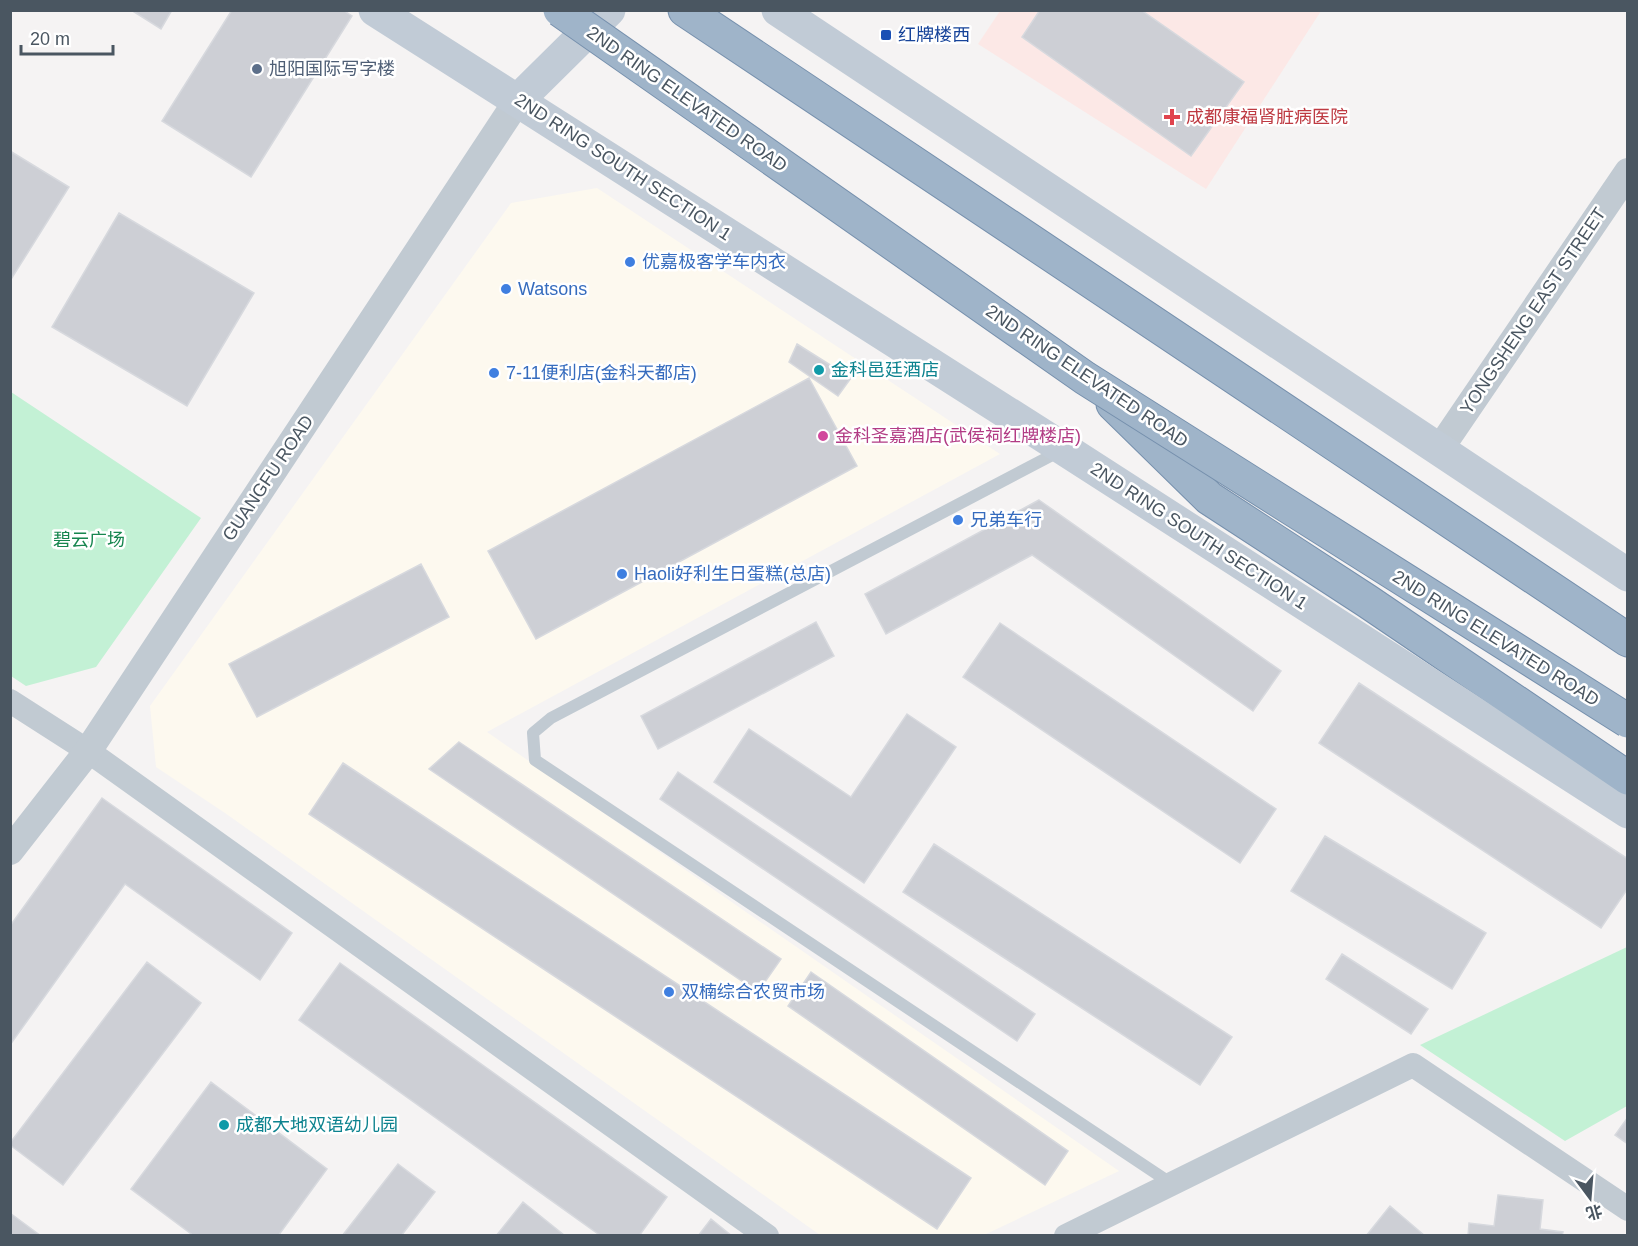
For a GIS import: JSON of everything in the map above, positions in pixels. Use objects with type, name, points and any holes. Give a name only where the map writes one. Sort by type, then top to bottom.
[{"type":"highway","name":"2ND RING ELEVATED ROAD","points":[[560,10],[1086,378],[1628,721]]},
{"type":"highway","points":[[685,10],[1628,640]]},
{"type":"highway","points":[[1086,378],[1209,498],[1367,601],[1628,778]]},
{"type":"main road","name":"2ND RING SOUTH SECTION 1","points":[[375,10],[1628,812]]},
{"type":"main road","points":[[518,100],[577,10]]},
{"type":"main road","points":[[518,100],[609,10]]},
{"type":"main road","points":[[778,10],[1628,575]]},
{"type":"street","name":"GUANGFU ROAD","points":[[10,851],[88,751],[518,100]]},
{"type":"street","name":"YONGSHENG EAST STREET","points":[[1439,450],[1628,172]]},
{"type":"street","points":[[10,701],[88,751],[767,1236]]},
{"type":"street","points":[[1066,1236],[1413,1065],[1628,1209]]},
{"type":"lane","points":[[1064,449],[551,718],[533,733],[535,760],[1172,1184]]},
{"type":"shaded area","name":"成都康福肾脏病医院","points":[[1000,11],[1321,11],[1206,189],[978,44]]},
{"type":"shaded area","points":[[597,188],[1000,454],[487,732],[1119,1171],[984,1235],[820,1235],[225,813],[156,767],[150,706],[511,203]]},
{"type":"green space","name":"碧云广场","points":[[11,392],[201,518],[96,667],[26,686],[11,676]]},
{"type":"green space","points":[[1627,947],[1627,1106],[1565,1141],[1420,1045]]},
{"type":"building","points":[[131,10],[172,10],[161,29]]},
{"type":"building","name":"旭阳国际写字楼","points":[[232,10],[343,10],[352,16],[251,177],[162,121]]},
{"type":"building","points":[[1040,10],[1141,10],[1244,82],[1191,156],[1022,37]]},
{"type":"building","points":[[10,151],[69,187],[10,281]]},
{"type":"building","points":[[119,213],[254,293],[187,406],[52,327]]},
{"type":"building","name":"金科邑廷酒店","points":[[797,344],[851,378],[838,396],[789,362]]},
{"type":"building","points":[[809,378],[857,466],[536,639],[488,551]]},
{"type":"building","points":[[1039,500],[1281,671],[1253,711],[1032,555],[886,634],[865,594]]},
{"type":"building","points":[[421,564],[449,617],[257,717],[229,664]]},
{"type":"building","points":[[816,622],[834,656],[658,749],[641,716]]},
{"type":"building","points":[[1000,623],[1276,809],[1240,863],[963,677]]},
{"type":"building","points":[[1359,683],[1628,859],[1628,888],[1601,928],[1319,743]]},
{"type":"building","points":[[907,714],[956,747],[864,883],[714,782],[749,729],[851,797]]},
{"type":"building","points":[[459,742],[781,959],[758,992],[429,769]]},
{"type":"building","points":[[343,763],[971,1178],[937,1229],[309,814]]},
{"type":"building","points":[[678,772],[1035,1014],[1017,1041],[660,799]]},
{"type":"building","points":[[102,798],[292,933],[260,980],[125,884],[10,1045],[10,926]]},
{"type":"building","points":[[1325,836],[1486,933],[1452,989],[1291,891]]},
{"type":"building","points":[[934,844],[1232,1037],[1200,1085],[903,892]]},
{"type":"building","points":[[1342,954],[1428,1009],[1411,1034],[1326,979]]},
{"type":"building","points":[[147,962],[201,1003],[63,1185],[10,1143]]},
{"type":"building","points":[[340,963],[667,1197],[639,1236],[601,1236],[299,1020]]},
{"type":"building","points":[[811,972],[1068,1151],[1045,1185],[788,1006]]},
{"type":"building","name":"成都大地双语幼儿园","points":[[211,1082],[327,1169],[278,1236],[194,1236],[131,1189]]},
{"type":"building","points":[[1628,1117],[1628,1144],[1615,1135]]},
{"type":"building","points":[[398,1164],[435,1192],[401,1236],[342,1236]]},
{"type":"building","points":[[1498,1195],[1543,1200],[1540,1229],[1563,1232],[1562,1236],[1468,1236],[1469,1223],[1494,1226]]},
{"type":"building","points":[[523,1202],[564,1235],[496,1236]]},
{"type":"building","points":[[1390,1206],[1425,1236],[1366,1236]]},
{"type":"building","points":[[10,1213],[41,1236],[10,1236]]},
{"type":"building","points":[[711,1219],[732,1236],[698,1236]]},
{"type":"place","name":"红牌楼西","points":[[886,35]]},
{"type":"place","name":"旭阳国际写字楼","points":[[257,69]]},
{"type":"place","name":"成都康福肾脏病医院","points":[[1172,117]]},
{"type":"place","name":"优嘉极客学车内衣","points":[[630,262]]},
{"type":"place","name":"Watsons","points":[[506,289]]},
{"type":"place","name":"金科邑廷酒店","points":[[819,370]]},
{"type":"place","name":"7-11便利店(金科天都店)","points":[[494,373]]},
{"type":"place","name":"金科圣嘉酒店(武侯祠红牌楼店)","points":[[823,436]]},
{"type":"place","name":"兄弟车行","points":[[958,520]]},
{"type":"place","name":"Haoli好利生日蛋糕(总店)","points":[[622,574]]},
{"type":"place","name":"双楠综合农贸市场","points":[[669,992]]},
{"type":"place","name":"成都大地双语幼儿园","points":[[224,1125]]}]
